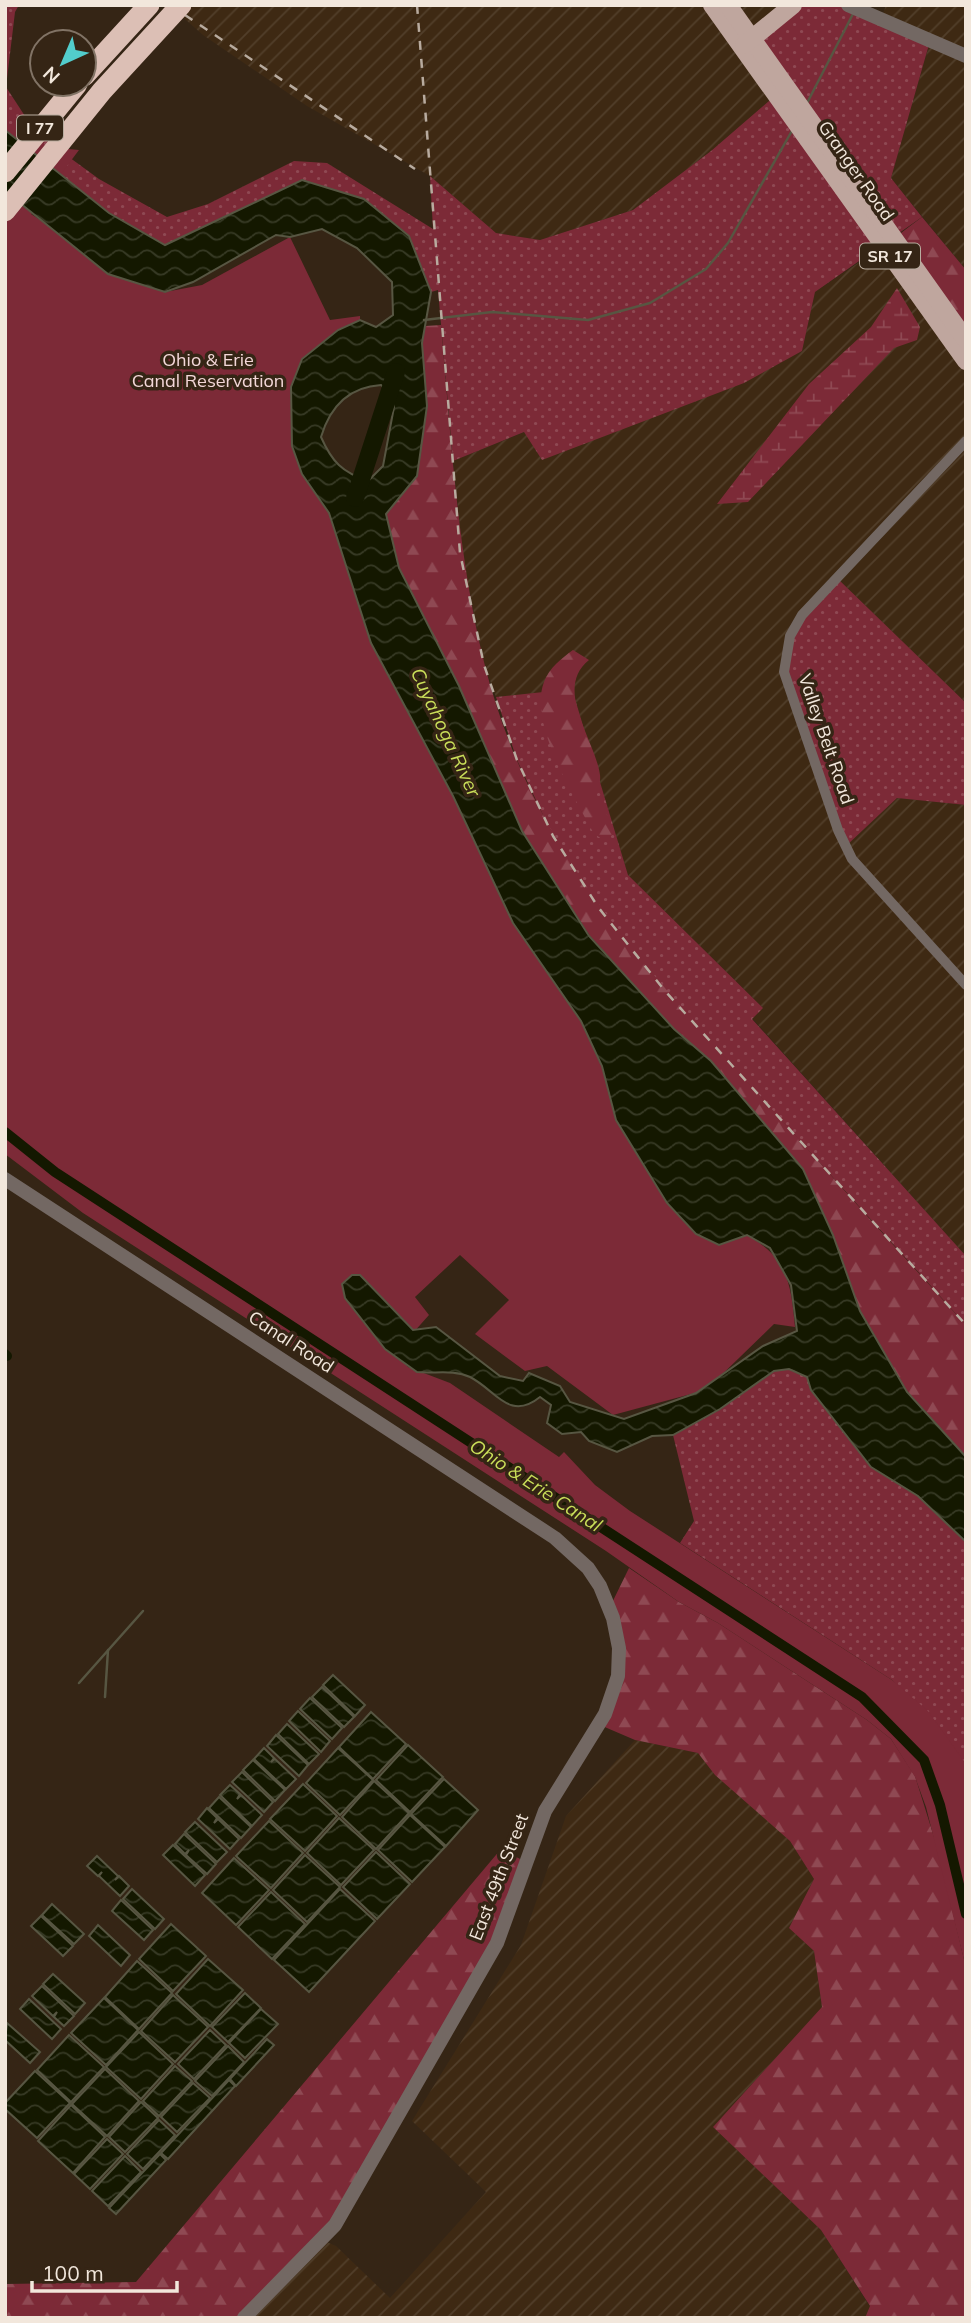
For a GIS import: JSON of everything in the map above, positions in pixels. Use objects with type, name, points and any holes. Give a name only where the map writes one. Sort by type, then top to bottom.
[{"type":"highway","points":[[98,61],[149,5]]},
{"type":"highway","name":"I 77","points":[[5,211],[102,91],[181,5]]},
{"type":"highway","name":"I 77","points":[[5,173],[66,98]]},
{"type":"main road","name":"Granger Road","points":[[712,5],[747,43],[846,183],[966,361]]},
{"type":"main road","name":"Granger Road","points":[[728,5],[747,43]]},
{"type":"main road","points":[[747,43],[793,5]]},
{"type":"main road","name":"Granger Road","points":[[846,183],[966,340]]},
{"type":"street","points":[[848,5],[966,56]]},
{"type":"street","name":"Valley Belt Road","points":[[966,441],[802,615],[790,636],[784,671],[835,821],[852,859],[966,985]]},
{"type":"street","name":"Canal Road","points":[[5,1179],[555,1538]]},
{"type":"street","name":"East 49th Street","points":[[244,2318],[335,2225],[497,1943],[545,1811],[605,1714],[618,1676],[619,1648],[613,1618],[600,1586],[588,1568],[555,1538]]},
{"type":"shaded area","points":[[169,5],[793,5],[776,95],[711,151],[633,210],[540,240],[496,233],[430,176],[307,106],[203,35]]},
{"type":"shaded area","points":[[886,5],[966,5],[966,270],[891,178],[930,42],[881,20]]},
{"type":"shaded area","points":[[883,246],[966,361],[966,703],[837,578],[846,846],[897,798],[966,805],[966,1256],[752,1018],[762,1007],[628,875],[572,690],[496,697],[484,664],[464,564],[453,461],[525,432],[542,460],[802,351],[815,292]]},
{"type":"shaded area","points":[[635,1740],[698,1753],[790,1841],[814,1879],[789,1928],[814,1951],[822,2007],[713,2127],[821,2230],[870,2307],[865,2318],[243,2318],[322,2240],[336,2246],[390,2298],[486,2192],[412,2121],[521,1945],[566,1816]]},
{"type":"green space","points":[[5,5],[19,5],[15,12],[6,87],[36,133],[99,179],[167,217],[208,204],[294,161],[327,163],[433,229],[430,176],[496,233],[540,240],[633,210],[711,151],[776,95],[752,39],[793,5],[848,5],[930,41],[891,178],[922,217],[815,292],[802,351],[744,383],[542,460],[524,432],[453,461],[438,290],[431,292],[409,236],[219,222],[165,246],[109,214],[5,130]]},
{"type":"green space","name":"Ohio & Erie Canal Reservation","points":[[5,143],[79,150],[31,214],[66,237],[165,292],[202,285],[290,237],[330,320],[360,316],[360,320],[338,330],[292,446],[302,474],[329,513],[371,643],[453,796],[513,923],[581,1021],[602,1066],[616,1120],[719,1245],[747,1235],[771,1253],[789,1285],[795,1327],[774,1324],[706,1390],[613,1415],[547,1366],[525,1371],[475,1334],[509,1300],[460,1255],[415,1297],[429,1315],[396,1352],[408,1367],[450,1383],[559,1457],[564,1452],[595,1485],[630,1511],[892,1680],[928,1711],[966,1764],[966,1968],[926,1807],[915,1777],[891,1739],[867,1720],[718,1623],[679,1602],[606,1551],[83,1213],[5,1154]]},
{"type":"green space","points":[[922,217],[966,270],[966,340],[893,239]]},
{"type":"green space","points":[[897,288],[920,327],[917,340],[894,348],[748,502],[717,504],[809,384],[871,327]]},
{"type":"green space","points":[[441,325],[456,494],[467,578],[484,662],[504,727],[529,788],[560,844],[633,949],[717,1048],[966,1325],[966,1457],[907,1392],[860,1311],[833,1235],[803,1169],[711,1061],[674,1029],[590,936],[522,832],[459,686],[399,568],[386,514],[417,476],[427,406],[422,343],[425,326]]},
{"type":"green space","points":[[837,578],[966,703],[966,805],[897,798],[846,846],[788,688],[790,636]]},
{"type":"green space","points":[[573,650],[589,660],[579,672],[575,685],[575,700],[600,775],[595,801],[608,816],[611,824],[612,835],[604,840],[594,834],[566,781],[542,718],[541,699],[546,677],[556,664]]},
{"type":"green space","points":[[572,689],[628,875],[763,1008],[752,1019],[966,1256],[966,1325],[665,991],[598,907],[553,836],[517,760],[496,697]]},
{"type":"green space","points":[[789,1369],[807,1377],[871,1467],[918,1496],[966,1542],[966,1764],[892,1680],[680,1543],[694,1521],[673,1435],[720,1409],[774,1371]]},
{"type":"green space","points":[[629,1568],[867,1720],[891,1739],[915,1776],[938,1850],[966,1968],[966,2318],[865,2318],[870,2306],[821,2230],[713,2127],[822,2007],[814,1951],[789,1928],[814,1879],[790,1841],[715,1775],[698,1753],[635,1740],[600,1725],[618,1676],[609,1609]]},
{"type":"green space","points":[[501,1849],[526,1862],[497,1943],[335,2225],[244,2318],[5,2318],[5,2284],[136,2282]]},
{"type":"water","points":[[5,130],[109,213],[165,245],[302,180],[364,199],[409,236],[431,292],[422,343],[427,406],[417,476],[386,514],[399,568],[459,686],[522,831],[589,936],[674,1029],[711,1061],[803,1169],[833,1235],[860,1311],[907,1392],[966,1457],[966,1542],[918,1496],[871,1467],[811,1390],[807,1377],[789,1369],[774,1371],[720,1409],[673,1435],[652,1436],[617,1452],[589,1441],[581,1432],[562,1434],[547,1423],[551,1405],[540,1397],[529,1404],[511,1405],[470,1377],[450,1372],[417,1372],[385,1349],[345,1298],[342,1284],[352,1275],[360,1275],[413,1330],[436,1327],[500,1376],[523,1381],[529,1373],[560,1386],[570,1402],[624,1419],[696,1393],[763,1346],[797,1331],[791,1285],[770,1248],[747,1235],[719,1245],[696,1234],[667,1203],[616,1120],[602,1066],[581,1021],[513,923],[453,796],[371,643],[329,513],[302,474],[292,446],[291,387],[302,359],[338,330],[360,320],[376,327],[393,315],[392,282],[357,248],[322,229],[290,237],[276,235],[193,282],[165,292],[108,274],[5,191]],"holes":[[[381,385],[391,394],[394,407],[383,466],[368,481],[339,465],[321,437],[335,408],[350,394]]]},
{"type":"water","points":[[333,1675],[365,1705],[355,1716],[323,1685]]},
{"type":"water","points":[[322,1687],[354,1717],[344,1727],[312,1697]]},
{"type":"water","points":[[310,1698],[342,1728],[332,1739],[300,1709]]},
{"type":"water","points":[[298,1711],[330,1741],[321,1752],[289,1721]]},
{"type":"water","points":[[371,1712],[406,1744],[373,1779],[339,1747]]},
{"type":"water","points":[[287,1724],[319,1754],[309,1764],[278,1734]]},
{"type":"water","points":[[276,1735],[308,1765],[299,1776],[267,1746]]},
{"type":"water","points":[[408,1745],[443,1777],[410,1812],[376,1780]]},
{"type":"water","points":[[264,1748],[274,1758],[271,1762],[275,1759],[296,1779],[286,1789],[254,1759]]},
{"type":"water","points":[[338,1748],[373,1780],[340,1815],[306,1783]]},
{"type":"water","points":[[253,1760],[285,1790],[275,1801],[243,1770]]},
{"type":"water","points":[[242,1772],[273,1802],[264,1812],[232,1782]]},
{"type":"water","points":[[444,1779],[478,1810],[446,1846],[411,1814]]},
{"type":"water","points":[[374,1781],[409,1813],[376,1849],[342,1817]]},
{"type":"water","points":[[303,1784],[337,1816],[305,1851],[270,1819]]},
{"type":"water","points":[[230,1785],[240,1794],[237,1799],[241,1795],[262,1815],[252,1826],[220,1795]]},
{"type":"water","points":[[219,1797],[251,1827],[241,1838],[209,1808]]},
{"type":"water","points":[[207,1808],[217,1818],[214,1823],[218,1819],[239,1839],[230,1849],[198,1819]]},
{"type":"water","points":[[410,1815],[445,1847],[412,1882],[378,1850]]},
{"type":"water","points":[[339,1818],[374,1850],[341,1885],[307,1853]]},
{"type":"water","points":[[269,1821],[303,1853],[271,1888],[236,1856]]},
{"type":"water","points":[[195,1822],[227,1852],[217,1862],[185,1832]]},
{"type":"water","points":[[184,1834],[216,1864],[207,1874],[186,1855],[189,1850],[185,1854],[175,1844]]},
{"type":"water","points":[[173,1845],[205,1875],[195,1886],[163,1855]]},
{"type":"water","points":[[376,1852],[410,1884],[377,1919],[343,1887]]},
{"type":"water","points":[[305,1855],[340,1887],[307,1922],[273,1890]]},
{"type":"water","points":[[97,1856],[118,1876],[115,1880],[119,1876],[129,1886],[120,1896],[99,1876],[102,1872],[98,1876],[87,1866]]},
{"type":"water","points":[[234,1858],[269,1890],[236,1925],[202,1893]]},
{"type":"water","points":[[132,1889],[164,1919],[155,1929],[123,1899]]},
{"type":"water","points":[[340,1889],[375,1921],[309,1992],[274,1960]]},
{"type":"water","points":[[271,1892],[305,1924],[272,1959],[238,1927]]},
{"type":"water","points":[[121,1900],[153,1930],[144,1940],[112,1911]]},
{"type":"water","points":[[52,1904],[84,1934],[74,1944],[42,1915]]},
{"type":"water","points":[[41,1916],[73,1946],[63,1956],[31,1926]]},
{"type":"water","points":[[171,1924],[206,1956],[173,1991],[139,1959]]},
{"type":"water","points":[[98,1925],[130,1955],[121,1966],[89,1936]]},
{"type":"water","points":[[208,1959],[243,1990],[210,2026],[176,1994]]},
{"type":"water","points":[[137,1961],[172,1993],[139,2029],[105,1997]]},
{"type":"water","points":[[53,1974],[85,2003],[75,2014],[43,1984]]},
{"type":"water","points":[[42,1986],[74,2016],[64,2026],[54,2017],[57,2012],[53,2016],[32,1996]]},
{"type":"water","points":[[245,1993],[261,2008],[228,2042],[212,2027]]},
{"type":"water","points":[[173,1995],[208,2027],[175,2062],[141,2031]]},
{"type":"water","points":[[104,1998],[138,2030],[106,2065],[71,2033]]},
{"type":"water","points":[[29,1999],[61,2029],[52,2039],[20,2009]]},
{"type":"water","points":[[261,2009],[278,2024],[245,2058],[229,2043]]},
{"type":"water","points":[[7,2023],[40,2052],[30,2063],[5,2040]]},
{"type":"water","points":[[210,2030],[226,2045],[194,2079],[178,2064]]},
{"type":"water","points":[[139,2032],[173,2064],[141,2099],[106,2067]]},
{"type":"water","points":[[69,2035],[104,2067],[71,2102],[37,2070]]},
{"type":"water","points":[[267,2039],[274,2045],[236,2086],[230,2079]]},
{"type":"water","points":[[228,2046],[244,2062],[212,2096],[195,2081]]},
{"type":"water","points":[[175,2066],[192,2081],[159,2116],[143,2101]]},
{"type":"water","points":[[105,2069],[139,2101],[107,2136],[72,2104]]},
{"type":"water","points":[[35,2071],[70,2103],[37,2138],[5,2109],[5,2103]]},
{"type":"water","points":[[229,2080],[235,2086],[168,2159],[161,2153]]},
{"type":"water","points":[[193,2083],[210,2098],[177,2132],[161,2117]]},
{"type":"water","points":[[141,2102],[158,2118],[125,2152],[109,2137]]},
{"type":"water","points":[[71,2105],[105,2137],[73,2173],[38,2141]]},
{"type":"water","points":[[159,2120],[175,2135],[143,2169],[127,2154]]},
{"type":"water","points":[[107,2139],[123,2154],[90,2189],[74,2174]]},
{"type":"water","points":[[160,2154],[166,2160],[116,2214],[109,2208]]},
{"type":"water","points":[[125,2156],[141,2172],[108,2206],[92,2191]]},
{"type":"waterway","points":[[806,105],[854,12]]},
{"type":"waterway","points":[[424,320],[492,312],[588,320],[650,303],[706,269],[728,243],[793,129]]},
{"type":"waterway","name":"Cuyahoga River","points":[[355,498],[396,372]]},
{"type":"waterway","name":"Ohio & Erie Canal","points":[[5,1132],[55,1172],[862,1697],[924,1760],[940,1805],[966,1914]]},
{"type":"waterway","points":[[79,1683],[143,1611]]},
{"type":"waterway","points":[[105,1697],[108,1650]]},
{"type":"railway","points":[[170,5],[415,169]]},
{"type":"railway","points":[[417,5],[460,553],[484,665],[517,760],[553,836],[598,907],[665,991],[966,1325]]}]
